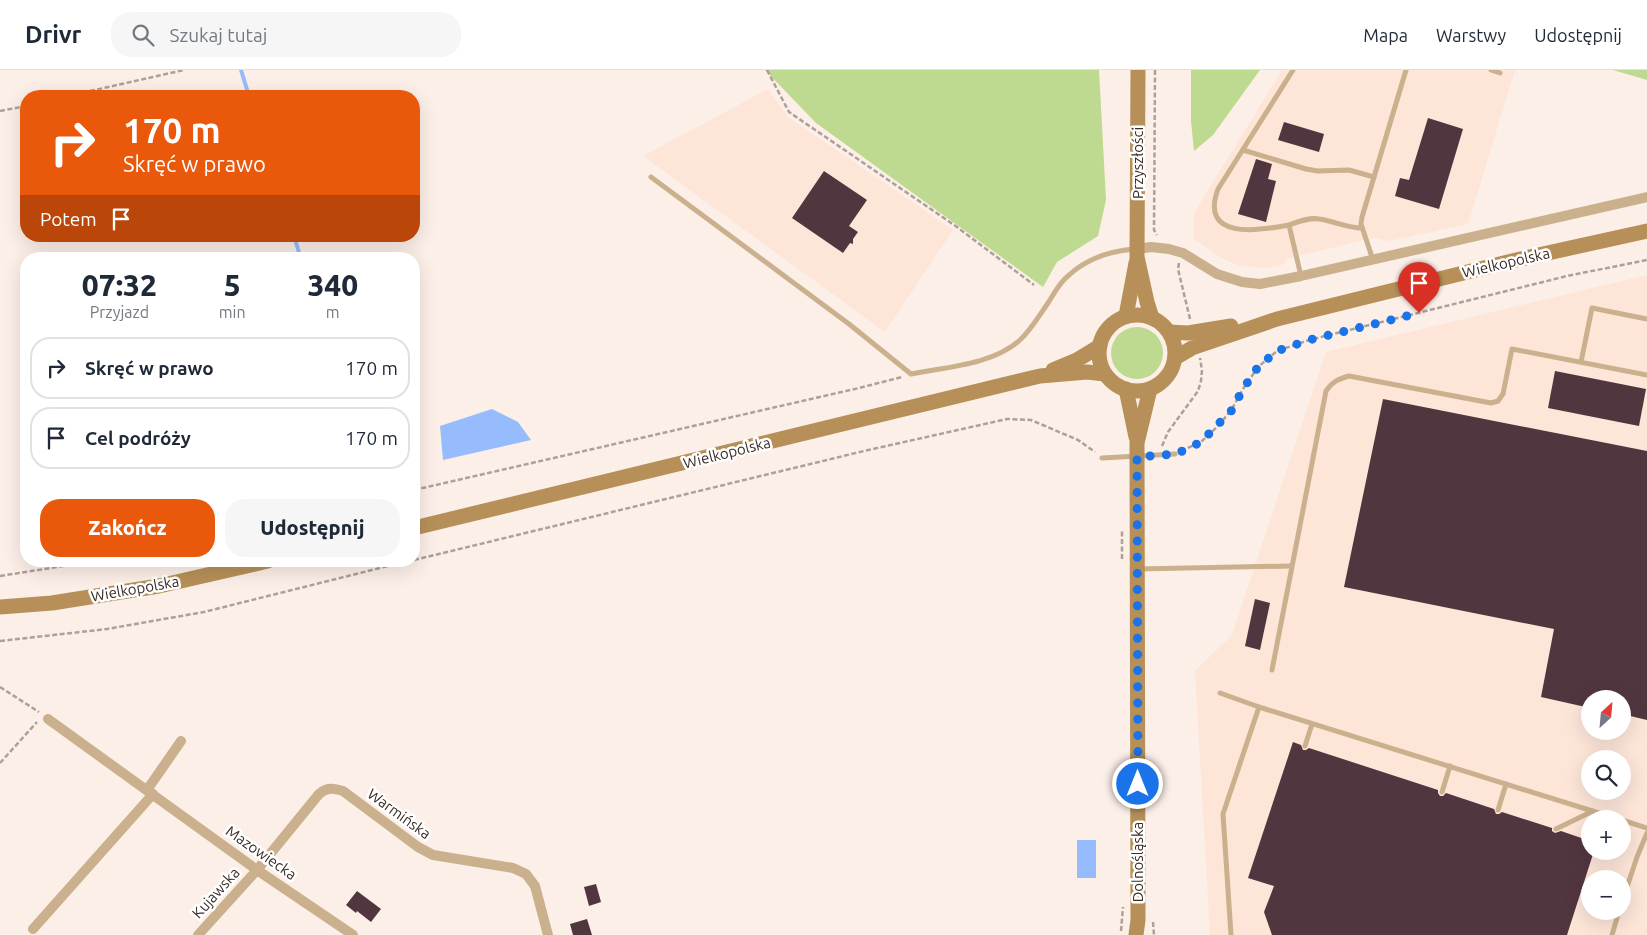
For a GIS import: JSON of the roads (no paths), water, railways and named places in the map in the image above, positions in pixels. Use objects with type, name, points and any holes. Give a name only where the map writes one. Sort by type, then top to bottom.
[{"type":"main road","name":"Przyszłości","points":[[1126,316],[1137,253],[1138,70]]},
{"type":"main road","name":"Wielkopolska","points":[[1169,332],[1195,339],[1516,260],[1647,231]]},
{"type":"main road","name":"Przyszłości","points":[[1137,253],[1146,302],[1152,318]]},
{"type":"main road","points":[[1138,314],[1152,318],[1165,326],[1174,343],[1175,358],[1173,366],[1168,376],[1160,384],[1150,389],[1139,391],[1126,389],[1114,383],[1105,374],[1100,362],[1101,339],[1107,329],[1116,321],[1126,316],[1138,314]]},
{"type":"main road","name":"Wielkopolska","points":[[1175,358],[1185,351],[1195,339]]},
{"type":"main road","name":"Wielkopolska","points":[[1040,376],[1077,360],[1100,346]]},
{"type":"main road","name":"Wielkopolska","points":[[420,527],[1040,376],[1087,372],[1105,374]]},
{"type":"main road","name":"Dolnośląska","points":[[1126,389],[1137,450],[1138,930]]},
{"type":"main road","name":"Dolnośląska","points":[[1137,450],[1145,403],[1150,389]]},
{"type":"main road","name":"Wielkopolska","points":[[0,607],[52,603],[159,586],[242,567]]},
{"type":"street","points":[[1137,253],[1150,247],[1169,249],[1183,253],[1217,274],[1242,282],[1260,284],[1647,197]]},
{"type":"street","name":"Mazowiecka","points":[[46,717],[257,870],[353,935]]},
{"type":"street","points":[[34,929],[150,792],[181,742]]},
{"type":"street","name":"Warmińska","points":[[257,870],[319,794],[327,789],[336,789],[344,791],[425,852],[442,857],[513,868],[526,874],[535,886],[548,935]]},
{"type":"street","name":"Kujawska","points":[[198,935],[257,870]]},
{"type":"lane","points":[[1293,70],[1218,189],[1213,202],[1214,212],[1218,220],[1226,226],[1240,229],[1256,230],[1310,219],[1320,219],[1352,228],[1362,228]]},
{"type":"lane","points":[[1373,260],[1362,228],[1362,217],[1406,70]]},
{"type":"lane","points":[[1491,70],[1500,73]]},
{"type":"lane","points":[[1243,150],[1306,170],[1349,170],[1374,177]]},
{"type":"lane","points":[[651,177],[841,318],[911,374],[970,363],[1007,349],[1019,341],[1032,328],[1066,276],[1077,268],[1119,250],[1137,253]]},
{"type":"lane","points":[[1288,225],[1301,276]]},
{"type":"lane","points":[[1581,362],[1592,308],[1647,319]]},
{"type":"lane","points":[[1272,670],[1326,391],[1332,383],[1340,378],[1349,376],[1490,403],[1498,401],[1503,394],[1512,349],[1647,375]]},
{"type":"lane","points":[[1102,458],[1137,450],[1162,455],[1176,454]]},
{"type":"lane","points":[[1138,569],[1291,566]]},
{"type":"lane","points":[[1220,693],[1312,724],[1590,810]]},
{"type":"lane","points":[[1231,935],[1223,814],[1259,707]]},
{"type":"lane","points":[[1305,746],[1312,724]]},
{"type":"lane","points":[[1442,792],[1450,766]]},
{"type":"lane","points":[[1498,810],[1506,784]]},
{"type":"lane","points":[[1556,829],[1581,817]]},
{"type":"lane","points":[[1631,823],[1647,828]]},
{"type":"lane","points":[[1631,876],[1647,833]]},
{"type":"lane","points":[[1612,935],[1617,920]]},
{"type":"water","points":[[492,409],[518,422],[531,440],[443,460],[440,426]]},
{"type":"water","points":[[1077,840],[1096,840],[1096,878],[1077,878]]},
{"type":"waterway","points":[[241,70],[247,90]]},
{"type":"waterway","points":[[296,242],[299,252]]}]
